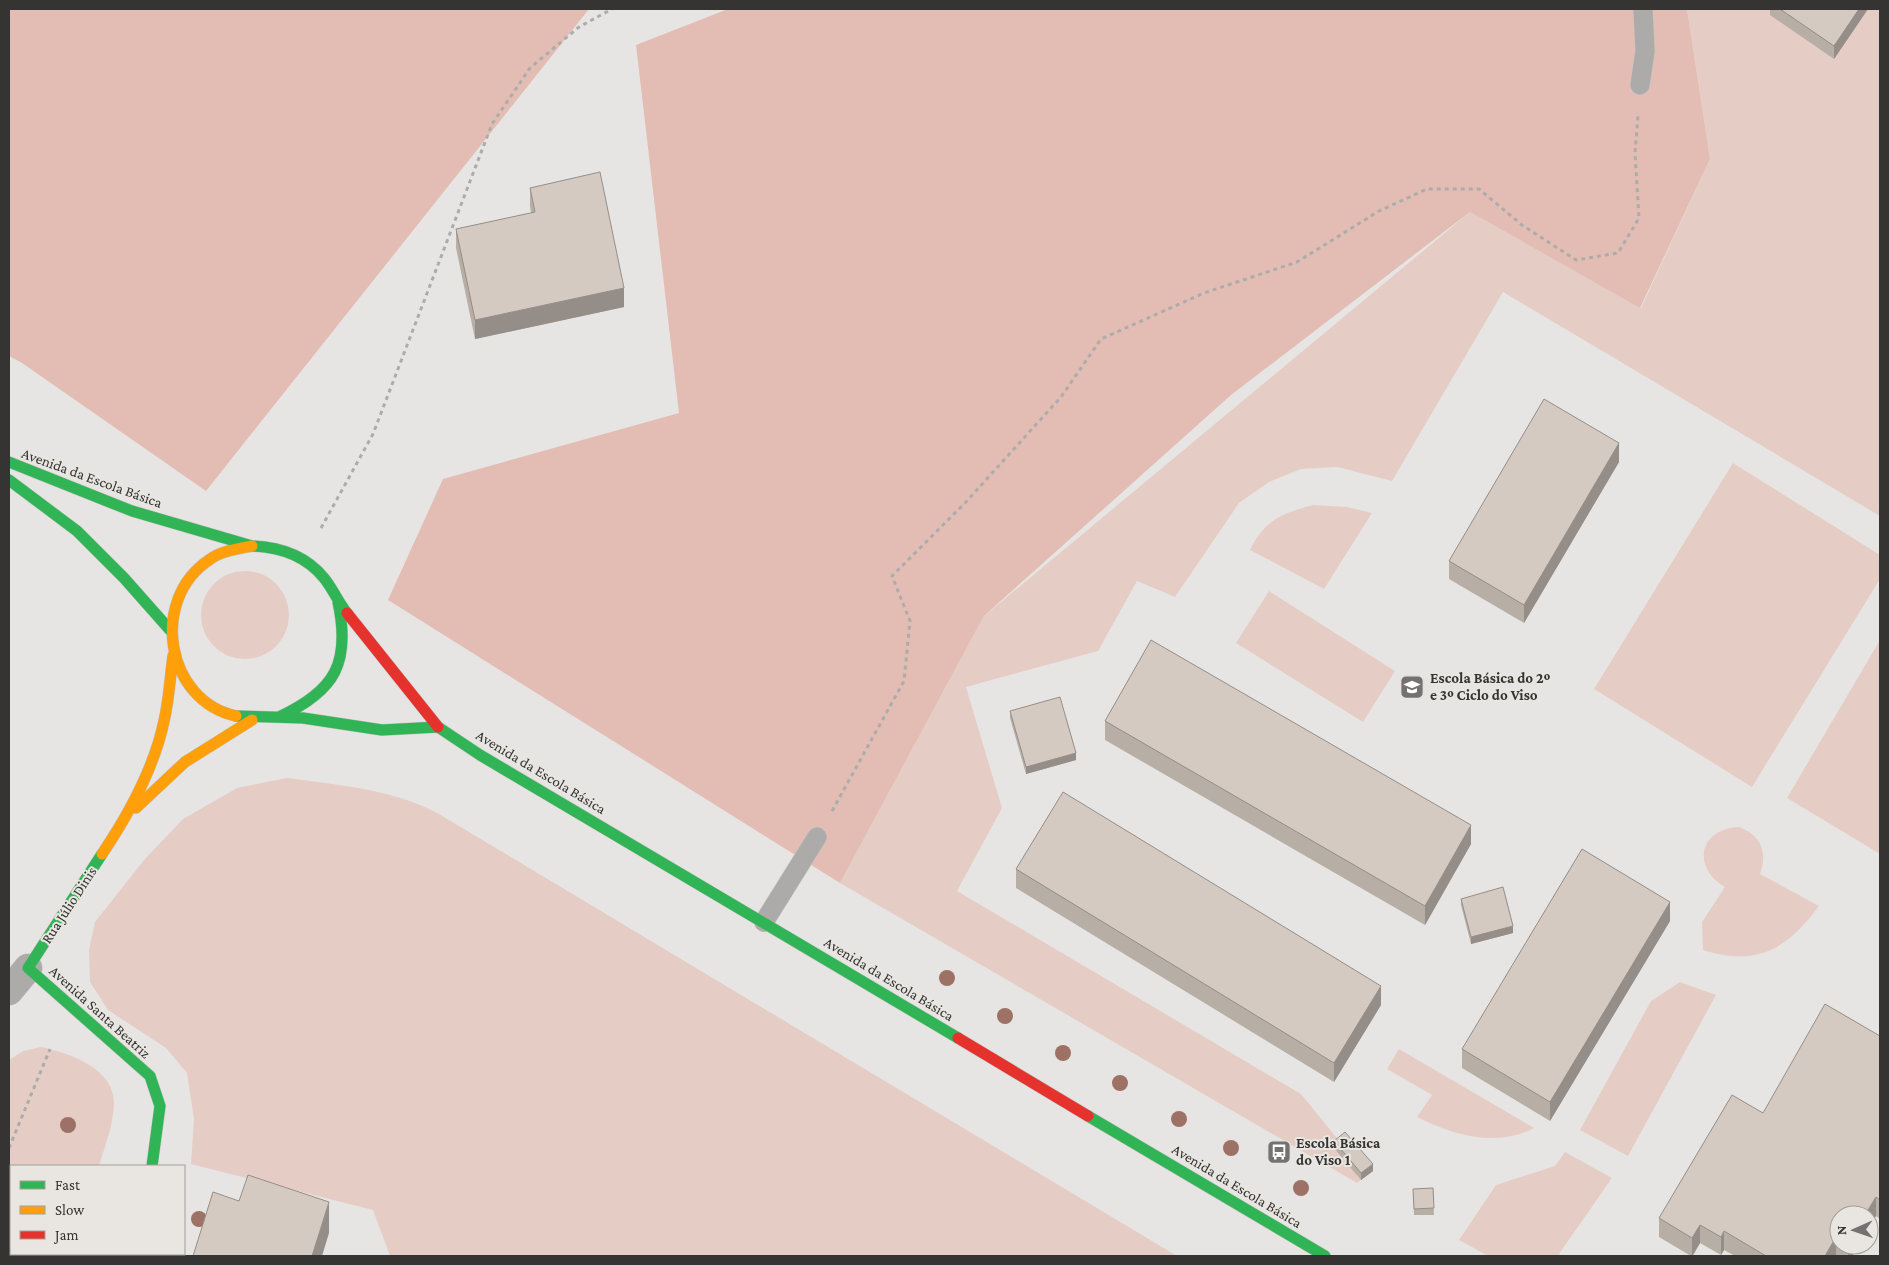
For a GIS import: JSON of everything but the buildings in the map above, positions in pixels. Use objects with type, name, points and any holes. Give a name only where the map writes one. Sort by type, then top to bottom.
[{"type":"street","name":"Avenida da Escola Básica","points":[[9,462],[132,511],[252,546]]},
{"type":"street","name":"Avenida da Escola Básica","points":[[9,480],[77,531],[124,578],[170,630]]},
{"type":"street","name":"Avenida da Escola Básica","points":[[338,602],[344,631],[340,660],[326,685],[305,705],[279,716],[252,720],[226,714],[203,701],[185,681],[174,656],[170,630],[175,605],[187,582],[204,563],[227,551],[252,546],[272,546],[304,559],[324,578],[338,602],[401,677],[438,727],[480,755],[1324,1256]]},
{"type":"street","name":"Rua Júlio Dinis","points":[[9,991],[28,968],[126,818],[148,769],[164,722],[174,656]]},
{"type":"street","name":"Avenida da Escola Básica","points":[[279,716],[375,729],[438,727]]},
{"type":"street","name":"Rua Júlio Dinis","points":[[126,818],[185,762],[252,720]]},
{"type":"street","name":"Avenida Santa Beatriz","points":[[28,968],[150,1076],[160,1106],[152,1165]]},
{"type":"lane","points":[[1640,85],[1645,51],[1643,9]]},
{"type":"lane","points":[[764,922],[817,837]]},
{"type":"path","points":[[304,559],[373,434],[492,124],[530,68],[579,27],[612,9]]},
{"type":"path","points":[[817,837],[904,681],[910,621],[892,576],[965,503],[1061,397],[1101,339],[1204,293],[1296,262],[1380,211],[1427,189],[1479,189],[1522,225],[1576,260],[1618,253],[1640,218],[1635,153],[1640,85]]},
{"type":"path","points":[[9,1148],[50,1049]]},
{"type":"shaded area","points":[[9,9],[589,9],[206,491],[22,363],[9,356]]},
{"type":"shaded area","points":[[728,9],[1687,9],[1710,159],[1640,308],[1470,212],[1231,395],[984,616],[840,883],[388,600],[443,479],[679,413],[636,45]]},
{"type":"shaded area","points":[[1687,9],[1880,9],[1880,516],[1503,292],[1392,481],[1337,467],[1301,469],[1269,482],[1239,503],[1175,597],[1137,581],[1098,651],[966,687],[1002,808],[957,891],[1301,1094],[1340,1142],[1335,1148],[1361,1180],[1357,1183],[840,883],[984,616],[1470,212],[1641,308],[1710,159]]},
{"type":"shaded area","points":[[1733,463],[1880,555],[1880,579],[1752,787],[1594,689]]},
{"type":"shaded area","points":[[1313,505],[1347,507],[1372,513],[1324,589],[1250,550],[1262,531],[1276,519],[1292,511]]},
{"type":"shaded area","points":[[245,571],[262,574],[276,584],[286,598],[289,615],[286,632],[276,646],[262,656],[245,659],[228,656],[214,646],[204,632],[201,615],[204,598],[214,584],[228,574]]},
{"type":"shaded area","points":[[1269,591],[1395,671],[1363,722],[1236,643]]},
{"type":"shaded area","points":[[1880,640],[1880,854],[1787,798]]},
{"type":"shaded area","points":[[287,778],[384,793],[439,814],[1177,1256],[390,1256],[373,1210],[191,1164],[194,1119],[187,1073],[166,1048],[108,1010],[90,982],[89,950],[95,922],[144,860],[183,819],[237,788]]},
{"type":"shaded area","points":[[1739,827],[1747,830],[1761,845],[1763,859],[1760,874],[1819,906],[1795,933],[1769,951],[1755,955],[1722,955],[1703,950],[1702,922],[1725,887],[1714,879],[1708,870],[1704,860],[1704,851],[1708,842],[1715,835],[1725,829]]},
{"type":"shaded area","points":[[1680,982],[1716,995],[1628,1156],[1580,1130],[1651,1001]]},
{"type":"shaded area","points":[[41,1047],[76,1058],[98,1071],[106,1079],[112,1090],[114,1102],[112,1118],[99,1165],[10,1165],[10,1255],[73,1256],[9,1256],[9,1060],[23,1051]]},
{"type":"shaded area","points":[[1399,1049],[1534,1128],[1520,1134],[1505,1137],[1475,1137],[1445,1129],[1417,1117],[1432,1095],[1387,1069]]},
{"type":"shaded area","points":[[1565,1152],[1612,1178],[1559,1254],[1562,1256],[1488,1256],[1459,1240],[1496,1185],[1555,1166]]},
{"type":"traffic: fast","points":[[9,462],[132,511],[252,546],[273,548],[301,558],[317,570],[347,613]]},
{"type":"traffic: fast","points":[[9,480],[77,531],[124,578],[170,630]]},
{"type":"traffic: fast","points":[[279,717],[314,697],[326,685],[334,673],[340,658],[342,642],[338,602]]},
{"type":"traffic: fast","points":[[236,716],[303,718],[382,730],[438,727]]},
{"type":"traffic: fast","points":[[438,727],[480,755],[958,1038]]},
{"type":"traffic: fast","points":[[102,854],[28,968],[150,1076],[160,1106],[152,1165]]},
{"type":"traffic: fast","points":[[1088,1116],[1325,1256]]},
{"type":"traffic: slow","points":[[236,716],[212,707],[194,691],[181,671],[174,647],[173,623],[178,599],[190,578],[209,560],[219,554],[252,546]]},
{"type":"traffic: slow","points":[[102,854],[131,807],[154,756],[166,713],[173,656]]},
{"type":"traffic: slow","points":[[136,808],[185,762],[252,720]]},
{"type":"traffic: jam","points":[[347,613],[438,727]]},
{"type":"traffic: jam","points":[[958,1038],[1088,1116]]},
{"type":"place","name":"Escola Básica do 2º e 3º Ciclo do Viso","points":[[1412,687]]},
{"type":"place","name":"Escola Básica do Viso 1","points":[[1279,1152]]}]
